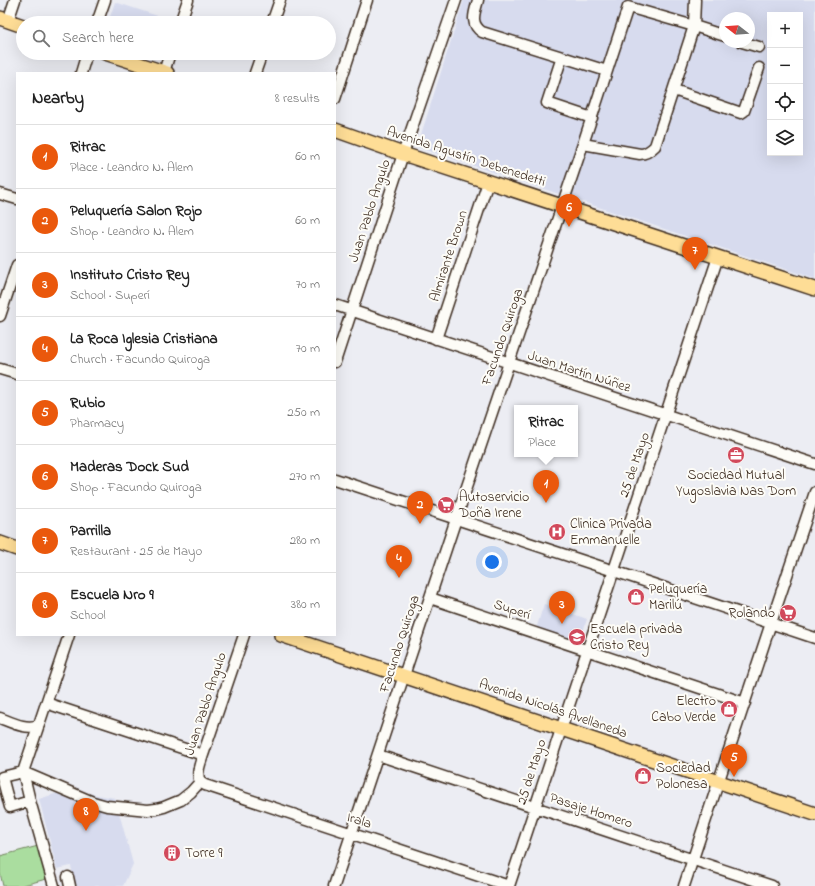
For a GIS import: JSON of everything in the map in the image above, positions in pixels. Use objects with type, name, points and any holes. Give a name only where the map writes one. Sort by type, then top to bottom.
[{"type":"main road","points":[[4,19],[16,23]]},
{"type":"main road","points":[[126,60],[162,72]]},
{"type":"main road","name":"Avenida Agustín Debenedetti","points":[[336,130],[403,154],[815,289]]},
{"type":"main road","points":[[0,544],[16,549]]},
{"type":"main road","name":"Avenida Nicolás Avellaneda","points":[[284,636],[815,814]]},
{"type":"street","points":[[4,19],[15,0]]},
{"type":"street","points":[[99,16],[105,0]]},
{"type":"street","points":[[182,16],[188,0]]},
{"type":"street","points":[[274,16],[280,0]]},
{"type":"street","points":[[336,96],[367,0]]},
{"type":"street","name":"Juan Pablo Angulo","points":[[336,359],[403,154],[456,0]]},
{"type":"street","points":[[478,0],[474,12],[474,19],[477,28],[482,32],[607,71]]},
{"type":"street","points":[[583,144],[640,154],[644,154],[655,146],[694,26],[695,0]]},
{"type":"street","points":[[628,4],[719,34]]},
{"type":"street","name":"Facundo Quiroga","points":[[334,886],[592,118],[628,4]]},
{"type":"street","points":[[755,46],[759,47]]},
{"type":"street","points":[[81,72],[85,60]]},
{"type":"street","points":[[165,72],[168,60]]},
{"type":"street","points":[[255,72],[260,60]]},
{"type":"street","points":[[560,63],[547,103],[592,118]]},
{"type":"street","points":[[674,90],[741,113],[744,111],[760,68]]},
{"type":"street","name":"Almirante Brown","points":[[436,339],[488,182]]},
{"type":"street","points":[[0,194],[16,199]]},
{"type":"street","name":"25 de Mayo","points":[[509,886],[718,257]]},
{"type":"street","points":[[0,316],[16,268]]},
{"type":"street","name":"Juan Martín Núñez","points":[[336,305],[666,416],[815,464]]},
{"type":"street","points":[[0,369],[16,374]]},
{"type":"street","points":[[336,479],[815,638]]},
{"type":"street","points":[[684,886],[815,492]]},
{"type":"street","name":"Superí","points":[[430,598],[745,703]]},
{"type":"street","points":[[54,886],[23,772],[69,636]]},
{"type":"street","name":"Juan Pablo Angulo","points":[[200,782],[198,774],[203,755],[244,636]]},
{"type":"street","points":[[46,703],[203,755]]},
{"type":"street","points":[[0,718],[26,726],[34,726],[39,724]]},
{"type":"street","name":"Pasaje Homero","points":[[378,755],[772,886]]},
{"type":"street","points":[[30,801],[10,807],[2,777],[23,772],[92,802],[107,806],[148,810],[164,807],[181,800],[200,782]]},
{"type":"street","name":"Irala","points":[[200,782],[205,785],[509,886]]},
{"type":"shaded area","points":[[464,0],[815,0],[815,279],[417,147]]},
{"type":"shaded area","points":[[115,2],[158,16],[110,16]]},
{"type":"shaded area","points":[[544,604],[587,619],[580,641],[575,642],[536,629]]},
{"type":"shaded area","points":[[77,788],[88,793],[115,798],[133,864],[123,886],[75,886],[71,866],[57,869],[39,799]]},
{"type":"green space","points":[[42,845],[50,878],[20,886],[3,886],[0,873],[0,856]]},
{"type":"place","name":"Maderas Dock Sud","points":[[569,227]]},
{"type":"place","name":"Parrilla","points":[[695,270]]},
{"type":"place","name":"Sociedad Mutual Yugoslavia Nas Dom","points":[[736,455]]},
{"type":"place","name":"Ritrac","points":[[546,503]]},
{"type":"place","name":"Autoservicio Doña Irene","points":[[446,505]]},
{"type":"place","name":"Peluquería Salon Rojo","points":[[420,524]]},
{"type":"place","name":"Clinica Privada Emmanuelle","points":[[557,532]]},
{"type":"place","name":"La Roca Iglesia Cristiana","points":[[399,578]]},
{"type":"place","name":"Peluquería Marilú","points":[[636,597]]},
{"type":"place","name":"Rolando","points":[[788,613]]},
{"type":"place","name":"Instituto Cristo Rey","points":[[562,624]]},
{"type":"place","name":"Escuela privada Cristo Rey","points":[[577,637]]},
{"type":"place","name":"Electro Cabo Verde","points":[[729,709]]},
{"type":"place","name":"Sociedad Polonesa","points":[[643,776]]},
{"type":"place","name":"Rubio","points":[[734,777]]},
{"type":"place","name":"Escuela Nro 9","points":[[86,831]]},
{"type":"place","name":"Torre 9","points":[[172,853]]}]
